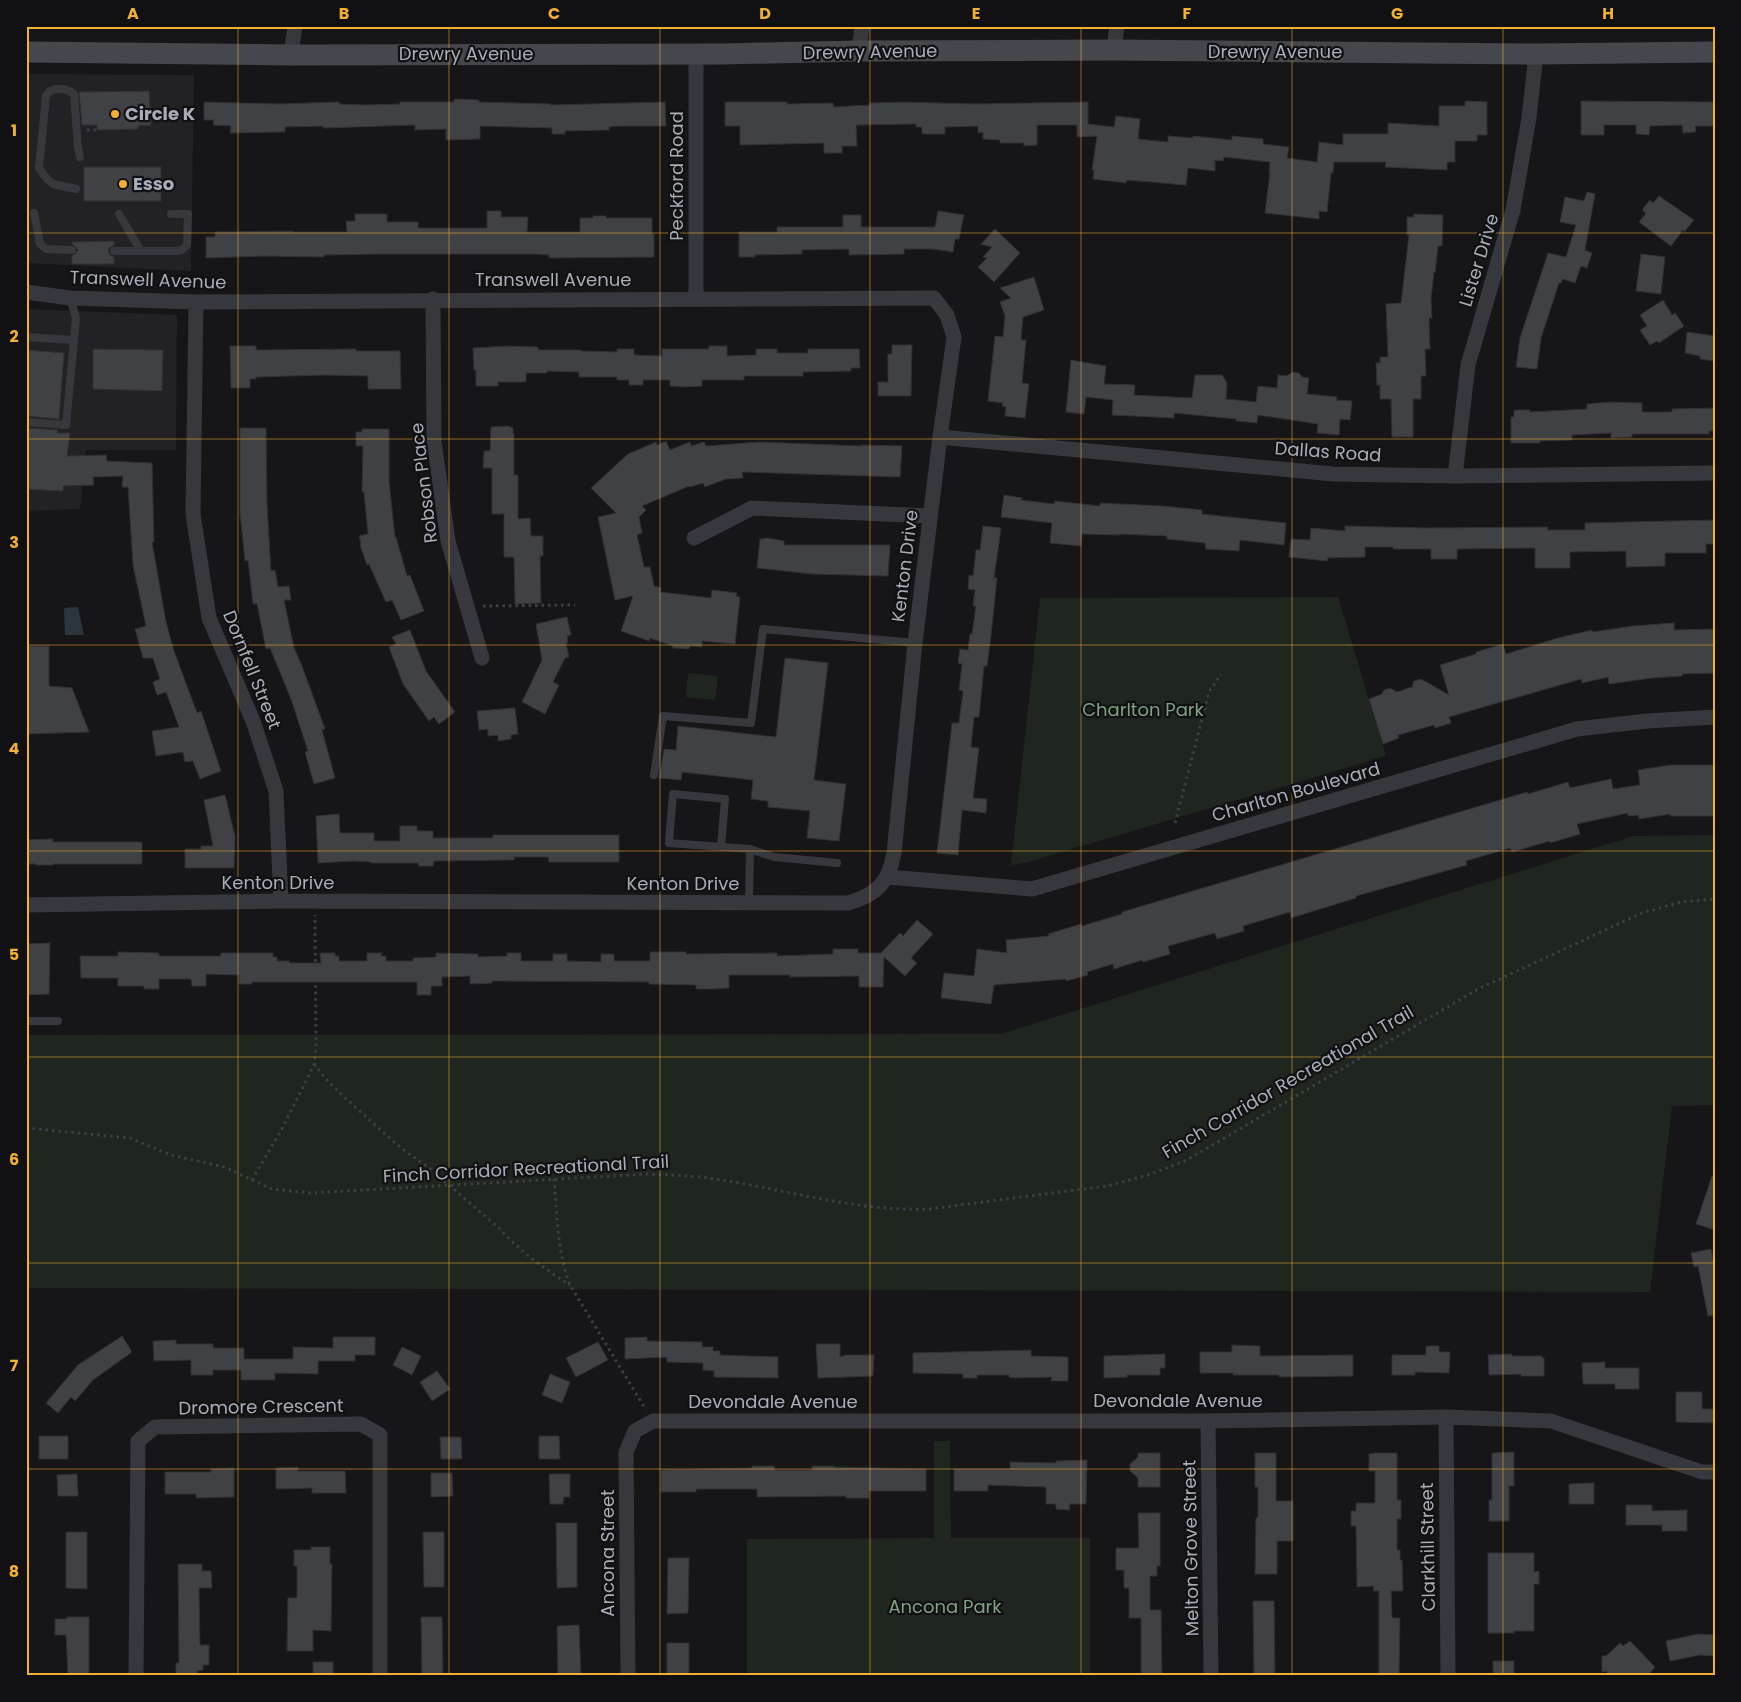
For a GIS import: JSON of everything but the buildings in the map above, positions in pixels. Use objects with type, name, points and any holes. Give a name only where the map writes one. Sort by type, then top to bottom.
[{"type":"street","points":[[291,55],[295,26]]},
{"type":"street","points":[[858,51],[862,26]]},
{"type":"street","points":[[1114,50],[1117,26]]},
{"type":"street","name":"Drewry Avenue","points":[[26,52],[291,55],[1114,50],[1536,54],[1715,52]]},
{"type":"street","name":"Peckford Road","points":[[696,54],[696,298]]},
{"type":"street","name":"Lister Drive","points":[[1455,476],[1468,365],[1513,210],[1536,54]]},
{"type":"street","name":"Transwell Avenue","points":[[26,292],[70,298],[196,302],[934,298],[947,315],[954,338],[940,437]]},
{"type":"street","name":"Robson Place","points":[[433,300],[434,441],[448,541],[482,658]]},
{"type":"street","name":"Dornfell Street","points":[[196,302],[193,514],[209,618],[253,721],[276,791],[281,901]]},
{"type":"street","name":"Dallas Road","points":[[940,437],[1333,474],[1455,476],[1715,473]]},
{"type":"street","name":"Kenton Drive","points":[[26,905],[281,901],[848,903],[863,899],[877,890],[887,877],[894,852],[915,643],[940,437]]},
{"type":"street","points":[[694,538],[752,508],[930,516]]},
{"type":"street","name":"Charlton Boulevard","points":[[887,877],[1032,889],[1577,729],[1647,721],[1715,717]]},
{"type":"street","name":"Devondale Avenue","points":[[652,1421],[1208,1420],[1446,1417],[1551,1420],[1702,1472],[1715,1472]]},
{"type":"street","name":"Clarkhill Street","points":[[1446,1417],[1448,1676]]},
{"type":"street","name":"Melton Grove Street","points":[[1208,1420],[1211,1676]]},
{"type":"street","name":"Ancona Street","points":[[628,1676],[626,1452],[635,1431],[652,1421]]},
{"type":"street","name":"Dromore Crescent","points":[[136,1676],[138,1442],[155,1427],[360,1424],[380,1435],[380,1676]]},
{"type":"lane","points":[[76,189],[53,184],[47,180],[39,168],[48,92],[52,90],[67,90],[74,94],[80,157]]},
{"type":"lane","points":[[34,213],[40,244],[46,249],[72,250]]},
{"type":"lane","points":[[119,214],[141,251]]},
{"type":"lane","points":[[114,251],[182,250],[187,245],[188,214],[171,214]]},
{"type":"lane","points":[[26,422],[66,425],[76,318],[70,298]]},
{"type":"lane","points":[[26,337],[74,340]]},
{"type":"lane","points":[[654,775],[663,716],[751,723],[763,629],[915,643]]},
{"type":"lane","points":[[721,846],[725,799],[672,794],[669,843],[750,849],[774,857],[837,863]]},
{"type":"lane","points":[[749,903],[750,849]]},
{"type":"lane","points":[[26,1021],[58,1021]]},
{"type":"path","points":[[78,130],[97,130]]},
{"type":"path","points":[[467,606],[575,605]]},
{"type":"path","points":[[1175,823],[1209,692],[1221,674]]},
{"type":"path","name":"Finch Corridor Recreational Trail","points":[[26,1128],[130,1138],[171,1154],[224,1168],[272,1189],[311,1193],[647,1174],[701,1177],[832,1200],[910,1210],[1107,1186],[1148,1175],[1187,1160],[1478,989],[1642,913],[1681,902],[1715,899]]},
{"type":"path","points":[[252,1180],[283,1127],[314,1064],[316,1049],[315,902]]},
{"type":"path","points":[[314,1064],[325,1080],[385,1134],[423,1163],[548,1271],[570,1285]]},
{"type":"path","points":[[554,1179],[559,1238],[564,1268],[570,1285],[652,1421]]},
{"type":"shaded area","points":[[29,74],[194,75],[191,271],[26,263],[26,98]]},
{"type":"shaded area","points":[[26,309],[177,315],[176,450],[86,450],[80,509],[26,511]]},
{"type":"shaded area","points":[[78,607],[84,635],[65,635],[64,608]]},
{"type":"green space","name":"Charlton Park","points":[[1338,597],[1386,756],[1025,863],[1011,865],[1040,598]]},
{"type":"green space","points":[[688,673],[718,676],[715,700],[686,697]]},
{"type":"green space","points":[[1715,835],[1715,1105],[1672,1106],[1650,1292],[26,1288],[26,1035],[1001,1034],[1633,836]]},
{"type":"green space","name":"Ancona Park","points":[[934,1441],[950,1441],[951,1538],[1090,1538],[1090,1676],[747,1676],[747,1539],[934,1538]]},
{"type":"place","name":"Circle K","points":[[115,114]]},
{"type":"place","name":"Esso","points":[[123,184]]}]
